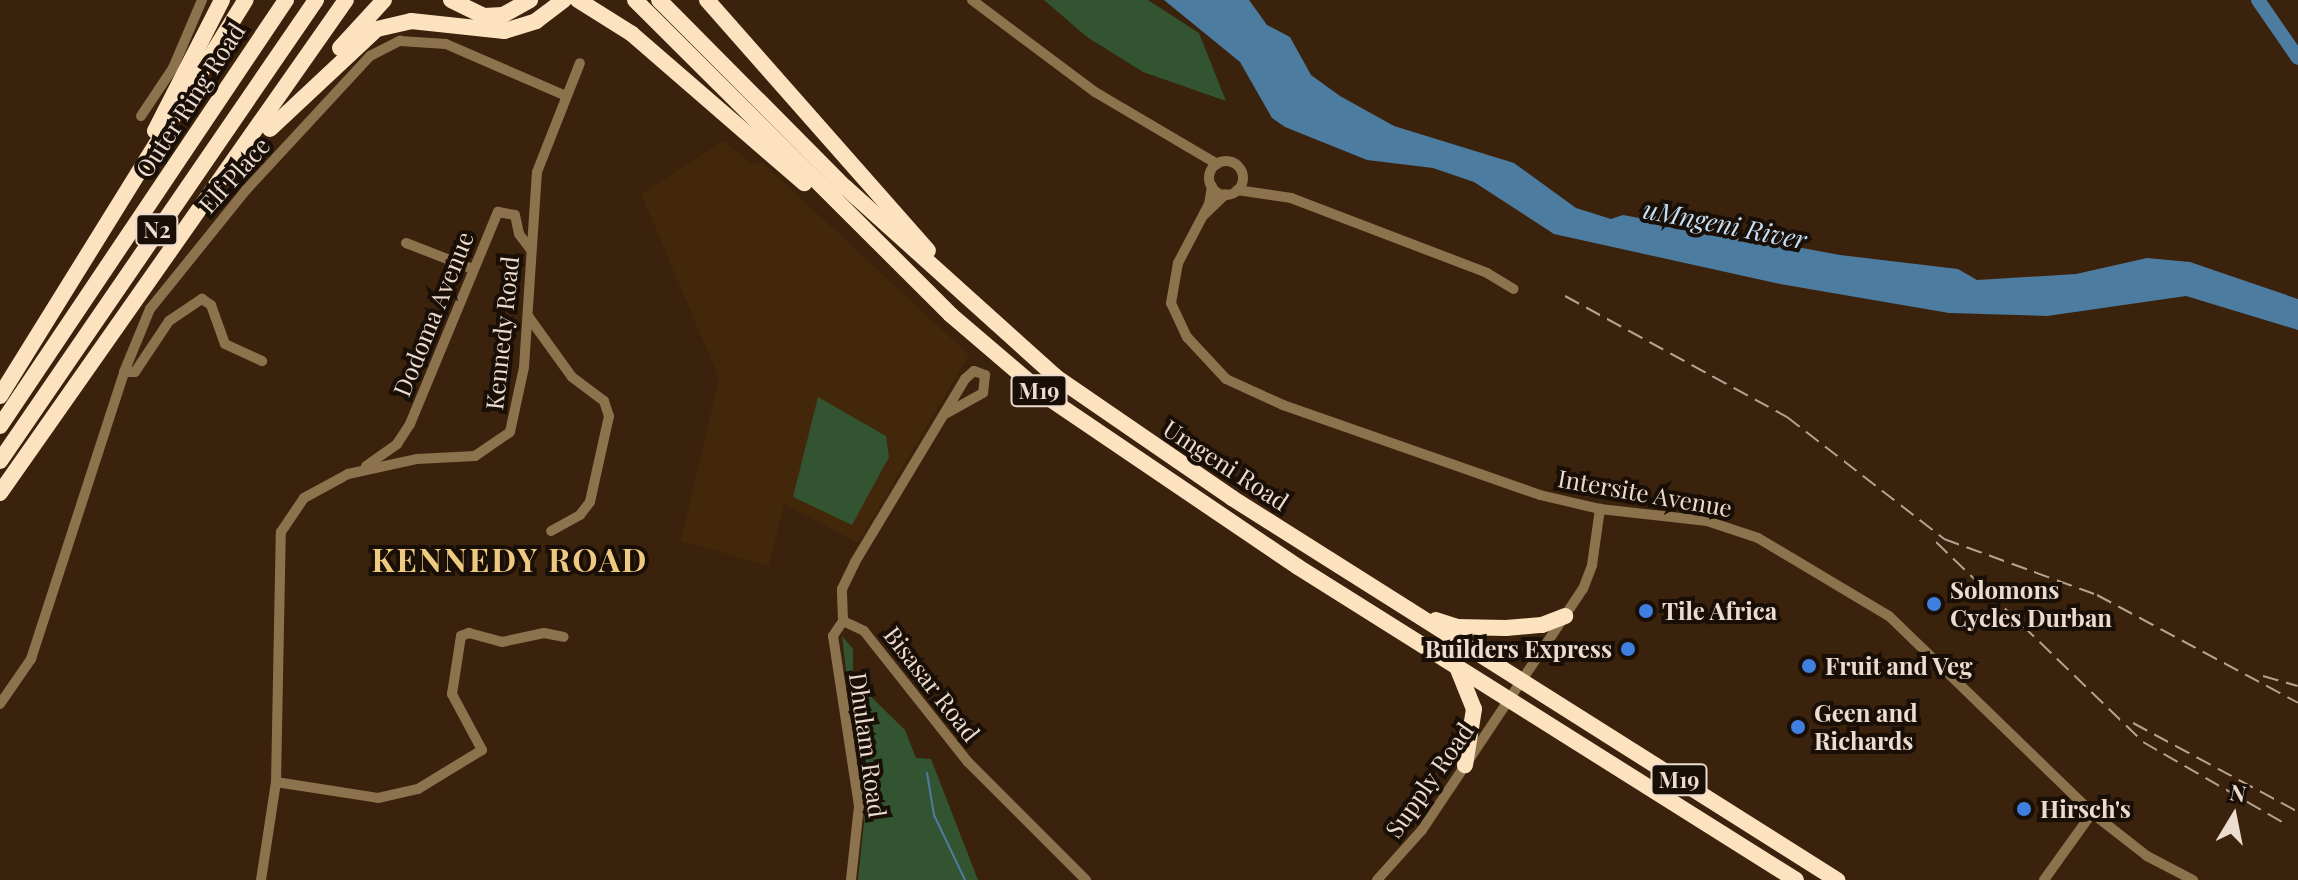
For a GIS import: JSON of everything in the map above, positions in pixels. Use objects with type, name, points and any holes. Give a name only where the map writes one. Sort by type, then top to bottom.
[{"type":"highway","points":[[139,169],[222,0]]},
{"type":"highway","points":[[0,396],[246,0]]},
{"type":"highway","name":"Outer Ring Road","points":[[0,426],[286,0]]},
{"type":"highway","name":"Outer Ring Road","points":[[0,461],[316,0]]},
{"type":"highway","points":[[0,493],[346,0]]},
{"type":"highway","points":[[217,187],[384,0]]},
{"type":"highway","points":[[451,0],[484,16],[503,15],[530,0]]},
{"type":"highway","points":[[270,129],[377,29],[420,21],[504,31],[536,21],[564,0]]},
{"type":"highway","name":"Umgeni Road","points":[[635,0],[951,315],[1047,397],[1141,465],[1796,880]]},
{"type":"highway","name":"Umgeni Road","points":[[659,0],[774,117],[955,291],[1070,387],[1405,608],[1837,880]]},
{"type":"highway","points":[[674,0],[774,117]]},
{"type":"highway","points":[[707,0],[781,88],[936,260],[1070,387]]},
{"type":"highway","points":[[580,1],[632,34],[809,187],[845,210]]},
{"type":"highway","points":[[1405,608],[1470,628],[1542,625],[1565,616]]},
{"type":"highway","points":[[1456,666],[1474,709],[1465,765]]},
{"type":"street","points":[[141,116],[173,68],[202,0]]},
{"type":"street","points":[[972,0],[1095,92],[1217,164],[1236,164],[1243,176],[1262,190],[1487,273],[1514,289]]},
{"type":"street","name":"Elf Place","points":[[0,704],[31,659],[124,372],[150,309],[217,221],[380,50],[412,39],[431,40],[564,95]]},
{"type":"street","name":"Kennedy Road","points":[[261,880],[276,782],[281,532],[304,498],[363,468],[475,456],[503,441],[519,405],[537,172],[564,95],[580,63]]},
{"type":"street","points":[[1217,164],[1210,177],[1212,186],[1226,194],[1237,190],[1262,190]]},
{"type":"street","points":[[1237,190],[1243,176]]},
{"type":"street","name":"Intersite Avenue","points":[[1212,186],[1202,216],[1178,263],[1171,303],[1187,337],[1226,379],[1283,405],[1522,489],[1600,509],[1726,525],[1849,590],[1907,632],[2092,813],[2147,856],[2193,880]]},
{"type":"street","name":"Intersite Avenue","points":[[1202,216],[1226,194]]},
{"type":"street","name":"Dodoma Avenue","points":[[363,468],[397,444],[410,424],[473,269],[501,211],[515,215],[519,234],[531,250]]},
{"type":"street","points":[[406,243],[473,269]]},
{"type":"street","points":[[124,372],[135,372],[169,321],[202,299],[211,305],[225,344],[262,361]]},
{"type":"street","points":[[528,316],[572,377],[604,401],[609,416],[590,502],[580,515],[551,531]]},
{"type":"street","points":[[843,621],[845,581],[947,413]]},
{"type":"street","name":"Supply Road","points":[[1377,880],[1422,830],[1565,616],[1592,565],[1600,509]]},
{"type":"street","name":"Dhulam Road","points":[[843,621],[833,636],[859,806],[851,880]]},
{"type":"street","name":"Bisasar Road","points":[[843,621],[864,631],[968,762],[1086,880]]},
{"type":"street","points":[[276,782],[378,798],[418,789],[482,750],[452,694],[461,636],[469,633],[499,642],[544,633],[564,637]]},
{"type":"street","points":[[2044,880],[2092,813]]},
{"type":"shaded area","points":[[724,141],[751,164],[763,163],[969,355],[858,543],[784,504],[769,566],[681,541],[719,378],[641,194]]},
{"type":"green space","points":[[1044,0],[1148,0],[1199,33],[1226,101],[1143,72],[1087,37]]},
{"type":"green space","points":[[818,397],[886,436],[889,457],[852,525],[793,497]]},
{"type":"green space","points":[[842,636],[853,649],[853,679],[905,730],[916,758],[931,759],[978,880],[858,880],[864,822]]},
{"type":"water","points":[[1164,0],[1249,0],[1267,25],[1290,37],[1311,75],[1340,96],[1394,126],[1514,163],[1576,208],[1611,219],[1623,215],[1840,255],[1958,269],[1977,280],[2076,274],[2147,258],[2190,262],[2298,299],[2298,330],[2186,296],[2047,316],[1949,313],[1780,284],[1554,234],[1474,182],[1433,168],[1367,160],[1285,127],[1272,118],[1240,62]]},
{"type":"waterway","points":[[2258,0],[2298,58]]},
{"type":"waterway","points":[[927,773],[934,815],[965,880]]},
{"type":"railway","points":[[1565,296],[1787,417],[1944,539],[2097,595],[2298,703]]},
{"type":"railway","points":[[1936,542],[2143,742],[2289,826]]},
{"type":"railway","points":[[2263,676],[2298,686]]},
{"type":"railway","points":[[2133,723],[2298,812]]},
{"type":"place","name":"Solomons Cycles Durban","points":[[1934,604]]},
{"type":"place","name":"Tile Africa","points":[[1646,611]]},
{"type":"place","name":"Builders Express","points":[[1628,649]]},
{"type":"place","name":"Fruit and Veg","points":[[1809,666]]},
{"type":"place","name":"Geen and Richards","points":[[1798,727]]},
{"type":"place","name":"Hirsch's","points":[[2024,809]]},
{"type":"district","name":"KENNEDY ROAD","points":[[510,559]]},
{"type":"water label","name":"uMngeni River","points":[[1725,224]]}]
